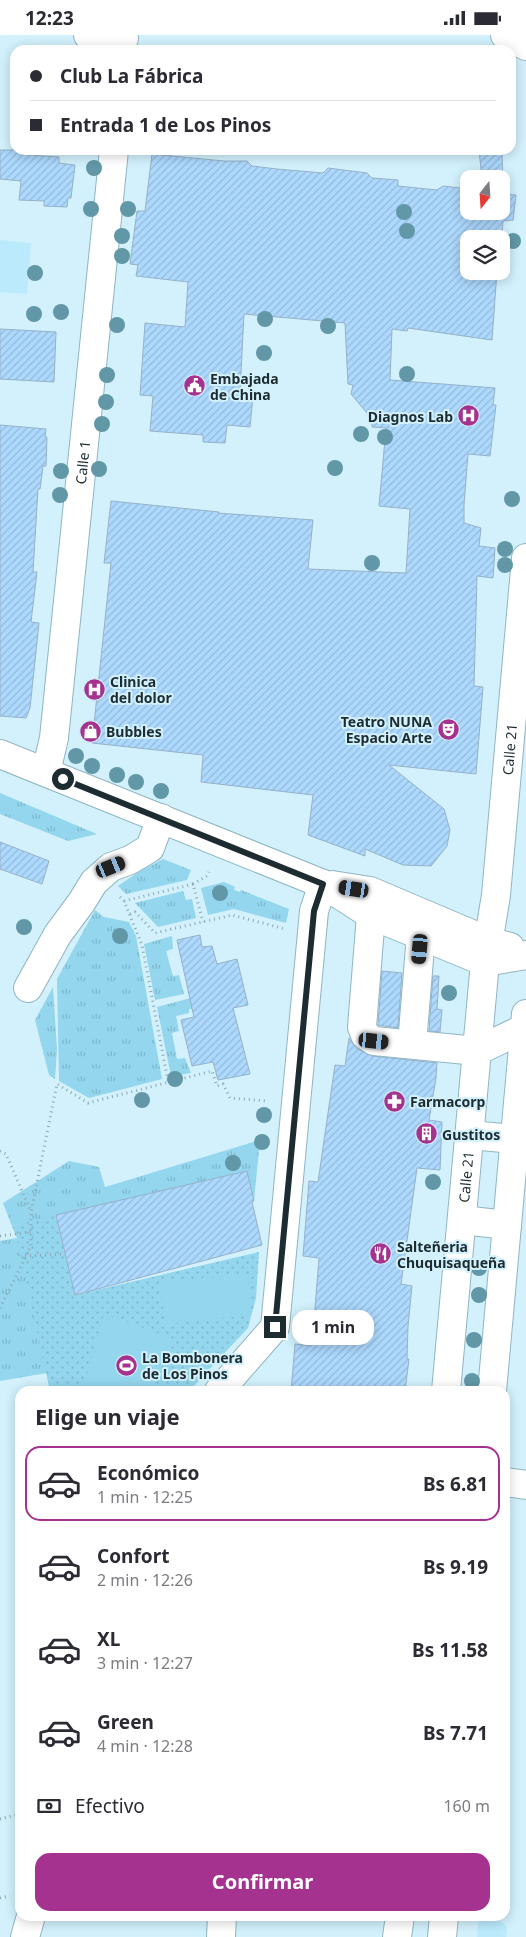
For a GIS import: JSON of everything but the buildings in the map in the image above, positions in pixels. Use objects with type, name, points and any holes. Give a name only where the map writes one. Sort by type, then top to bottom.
[{"type":"street","points":[[88,35],[123,41]]},
{"type":"street","points":[[504,35],[526,46]]},
{"type":"street","name":"Calle 1","points":[[46,772],[54,738],[113,155]]},
{"type":"street","name":"Calle 21","points":[[446,1386],[487,951],[496,895],[514,820],[526,558]]},
{"type":"street","points":[[0,754],[323,884],[371,915],[421,935],[487,951],[526,954]]},
{"type":"street","points":[[28,988],[58,934],[94,882],[111,867],[130,860],[150,848],[161,818]]},
{"type":"street","points":[[323,884],[370,891],[487,951]]},
{"type":"street","points":[[223,1386],[275,1327],[314,911],[323,884]]},
{"type":"street","points":[[371,915],[362,1027],[366,1035],[374,1041],[477,1051],[525,1021]]},
{"type":"street","points":[[412,1044],[421,935]]},
{"type":"street","points":[[492,1386],[525,1021]]},
{"type":"street","points":[[470,1135],[514,1139]]},
{"type":"street","points":[[462,1220],[507,1225]]},
{"type":"street","points":[[510,1483],[526,1485]]},
{"type":"street","points":[[25,1937],[30,1921]]},
{"type":"street","points":[[220,1937],[222,1921]]},
{"type":"street","points":[[398,1937],[400,1921]]},
{"type":"street","points":[[442,1937],[444,1921]]},
{"type":"path","points":[[124,901],[193,884],[207,876],[209,872]]},
{"type":"path","points":[[193,884],[203,922]]},
{"type":"path","points":[[117,895],[124,901],[142,945],[168,1081]]},
{"type":"path","points":[[130,914],[135,911],[155,933],[232,915],[286,929]]},
{"type":"path","points":[[0,1308],[31,1245],[31,1212],[57,1084],[88,1103],[212,1071],[217,1086],[224,1084],[230,1098],[295,1103]]},
{"type":"path","points":[[0,1151],[6,1154],[31,1212]]},
{"type":"path","points":[[0,1236],[30,1232]]},
{"type":"path","points":[[25,1256],[65,1253]]},
{"type":"path","points":[[0,1819],[15,1815]]},
{"type":"shaded area","points":[[0,240],[31,243],[27,294],[0,292]]},
{"type":"shaded area","points":[[479,1921],[499,1921],[504,1923],[507,1928],[506,1937],[477,1937]]},
{"type":"green space","points":[[0,793],[97,834],[68,841],[0,814]]},
{"type":"green space","points":[[163,859],[191,870],[187,880],[126,894],[118,886],[140,871]]},
{"type":"green space","points":[[224,882],[235,887],[234,890],[240,892],[241,890],[289,909],[286,923],[234,909],[208,915],[201,888]]},
{"type":"green space","points":[[183,891],[186,900],[192,899],[196,918],[158,927],[135,903]]},
{"type":"green space","points":[[95,910],[104,917],[129,922],[136,936],[162,1079],[89,1098],[59,1081],[57,979]]},
{"type":"green space","points":[[172,936],[173,949],[166,951],[173,976],[179,975],[184,994],[155,1000],[144,944]]},
{"type":"green space","points":[[53,987],[57,1049],[55,1079],[49,1075],[35,1020]]},
{"type":"green space","points":[[202,995],[195,1010],[189,1009],[189,1013],[176,1016],[179,1031],[172,1033],[177,1059],[185,1058],[191,1073],[171,1076],[157,1007]]},
{"type":"green space","points":[[260,1140],[254,1201],[247,1171],[12,1226],[3,1203],[69,1161],[99,1167],[105,1187]]},
{"type":"green space","points":[[56,1215],[75,1295],[259,1252],[256,1298],[248,1328],[194,1386],[49,1386],[17,1238],[12,1226]]},
{"type":"green space","points":[[17,1238],[25,1256],[47,1373],[0,1381],[0,1241]]},
{"type":"green space","points":[[248,1274],[250,1315],[165,1324],[160,1282]]},
{"type":"green space","name":"La Bombonera de Los Pinos","points":[[104,1314],[172,1338],[155,1386],[83,1386]]},
{"type":"place","name":"Embajada de China","points":[[194,386]]},
{"type":"place","name":"Diagnos Lab","points":[[469,416]]},
{"type":"place","name":"Clinica del dolor","points":[[94,689]]},
{"type":"place","name":"Teatro NUNA Espacio Arte","points":[[448,729]]},
{"type":"place","name":"Bubbles","points":[[90,731]]},
{"type":"place","name":"Farmacorp","points":[[394,1101]]},
{"type":"place","name":"Gustitos","points":[[426,1134]]},
{"type":"place","name":"Salteñeria Chuquisaqueña","points":[[381,1254]]},
{"type":"place","name":"La Bombonera de Los Pinos","points":[[126,1365]]},
{"type":"route","points":[[63,779],[323,884],[314,911],[285,1203],[275,1327]]}]
